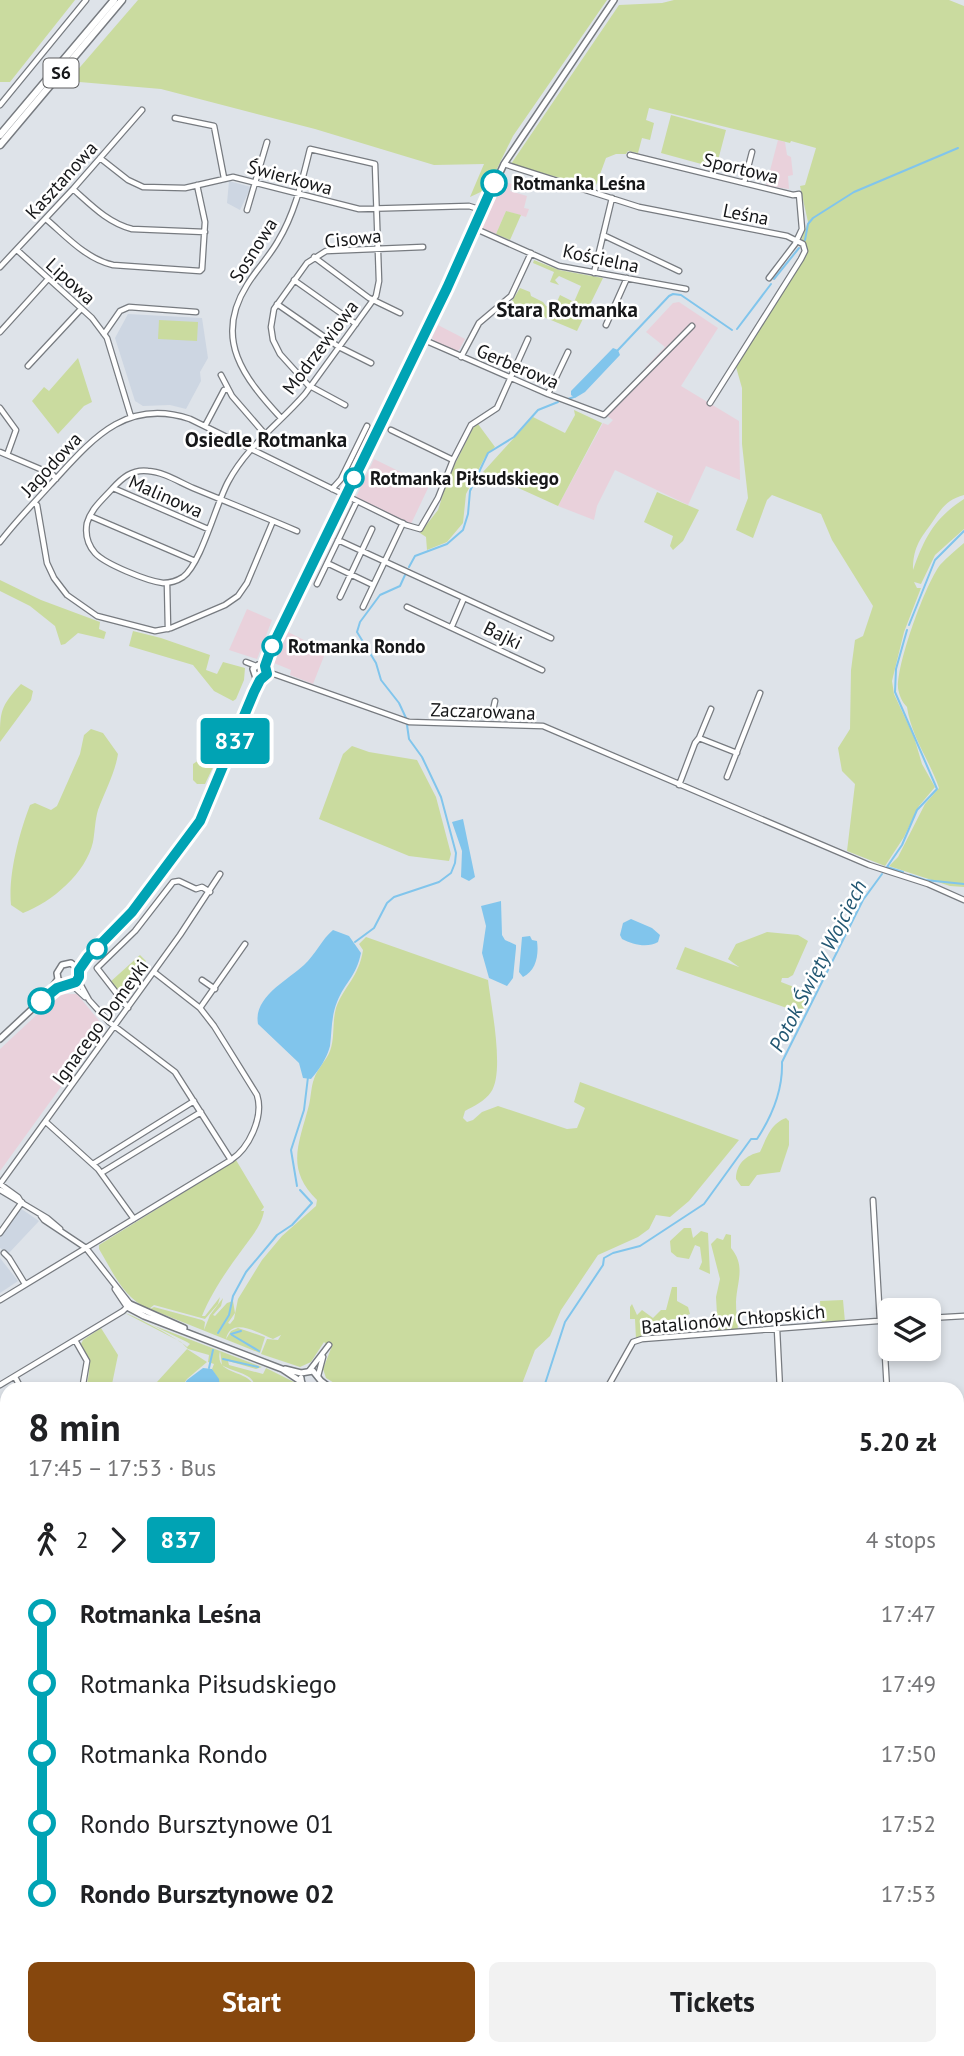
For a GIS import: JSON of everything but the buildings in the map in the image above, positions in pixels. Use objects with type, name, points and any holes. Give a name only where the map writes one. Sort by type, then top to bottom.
[{"type":"highway","name":"S6","points":[[0,135],[114,0]]},
{"type":"highway","name":"S6","points":[[0,145],[122,0]]},
{"type":"main road","points":[[77,967],[132,912],[196,828],[212,797],[271,649],[422,339],[503,164],[614,0]]},
{"type":"main road","points":[[64,985],[58,979],[57,973],[62,965],[68,963],[77,967]]},
{"type":"main road","points":[[0,1038],[46,996],[78,980],[77,967]]},
{"type":"main road","points":[[46,996],[58,979]]},
{"type":"main road","points":[[129,1305],[282,1369],[315,1373],[323,1382]]},
{"type":"main road","points":[[282,1369],[297,1382]]},
{"type":"main road","points":[[302,1382],[306,1372]]},
{"type":"street","points":[[1,101],[86,0]]},
{"type":"street","name":"Kasztanowa","points":[[0,267],[73,190],[142,110]]},
{"type":"street","points":[[176,118],[214,126],[224,178]]},
{"type":"street","points":[[247,210],[267,142]]},
{"type":"street","name":"Sosnowa","points":[[281,418],[244,374],[234,347],[233,323],[243,292],[278,243],[299,194],[310,149],[375,164]]},
{"type":"street","points":[[744,183],[752,152]]},
{"type":"street","name":"Sportowa","points":[[630,155],[793,195],[799,194],[803,225],[797,240]]},
{"type":"street","name":"Świerkowa","points":[[100,158],[140,186],[172,188],[238,178],[349,207],[377,209],[469,206],[482,210]]},
{"type":"street","name":"Modrzewiowa","points":[[195,561],[220,499],[251,448],[310,387],[373,300],[379,285],[375,164]]},
{"type":"street","name":"Leśna","points":[[503,164],[639,207],[797,240]]},
{"type":"street","points":[[46,219],[84,252],[108,264],[200,271],[205,219],[197,185]]},
{"type":"street","points":[[73,190],[120,226],[132,229],[205,232]]},
{"type":"street","points":[[594,273],[612,198]]},
{"type":"street","name":"Kościelna","points":[[474,228],[559,266],[686,289]]},
{"type":"street","points":[[603,236],[679,271]]},
{"type":"street","points":[[710,403],[804,253],[804,246],[797,240],[769,278]]},
{"type":"street","name":"Cisowa","points":[[345,405],[310,387],[280,354],[274,340],[271,321],[277,304],[313,257],[332,250],[423,247]]},
{"type":"street","name":"Lipowa","points":[[17,250],[92,318],[104,334]]},
{"type":"street","points":[[461,357],[479,323],[511,296],[531,253]]},
{"type":"street","points":[[313,257],[373,300],[400,313]]},
{"type":"street","points":[[606,325],[627,278]]},
{"type":"street","points":[[0,332],[48,279]]},
{"type":"street","points":[[294,280],[356,324]]},
{"type":"street","points":[[277,304],[339,347],[371,363]]},
{"type":"street","points":[[196,312],[129,307],[120,312],[104,334],[131,417],[154,413],[188,418],[416,529],[421,527],[438,498],[471,425],[497,408],[528,339]]},
{"type":"street","points":[[28,366],[81,309]]},
{"type":"street","name":"Gerberowa","points":[[422,339],[511,379],[604,415],[692,326]]},
{"type":"street","points":[[548,394],[568,352]]},
{"type":"street","points":[[221,375],[264,434]]},
{"type":"street","points":[[205,426],[224,390],[228,388]]},
{"type":"street","points":[[0,408],[16,430],[7,455]]},
{"type":"street","name":"Jagodowa","points":[[0,542],[99,434],[131,417]]},
{"type":"street","points":[[332,489],[341,479],[367,426]]},
{"type":"street","points":[[391,430],[453,460]]},
{"type":"street","points":[[0,452],[52,474],[56,479]]},
{"type":"street","points":[[90,516],[195,561],[191,570],[180,579],[167,583],[149,580],[101,559],[94,552],[88,538],[90,516],[93,509],[130,474],[150,471],[297,531]]},
{"type":"street","name":"Malinowa","points":[[113,488],[208,529]]},
{"type":"street","points":[[317,584],[357,501]]},
{"type":"street","points":[[34,503],[37,505],[47,564],[54,579],[67,595],[85,609],[110,620],[147,630],[168,629],[225,605],[238,596],[247,583],[273,521]]},
{"type":"street","points":[[363,607],[403,523]]},
{"type":"street","points":[[340,597],[372,528]]},
{"type":"street","name":"Bajki","points":[[338,540],[551,638]]},
{"type":"street","points":[[327,563],[373,585]]},
{"type":"street","points":[[167,583],[168,629]]},
{"type":"street","points":[[452,626],[464,598]]},
{"type":"street","name":"Bajki","points":[[407,607],[542,670]]},
{"type":"street","name":"Zaczarowana","points":[[261,671],[409,723],[543,726],[869,865],[928,884],[964,900]]},
{"type":"street","points":[[727,777],[760,693]]},
{"type":"street","points":[[492,715],[495,701]]},
{"type":"street","points":[[679,785],[711,709]]},
{"type":"street","points":[[450,713],[533,717]]},
{"type":"street","points":[[699,738],[737,753]]},
{"type":"street","name":"Ignacego Domeyki","points":[[0,1184],[128,1008],[220,874]]},
{"type":"street","points":[[128,1008],[97,968],[135,931],[173,882],[179,881],[196,889],[202,887],[210,892]]},
{"type":"street","points":[[200,1008],[245,944]]},
{"type":"street","points":[[0,1300],[231,1160],[240,1153],[255,1125],[259,1103],[255,1091],[214,1026],[200,1008],[153,972]]},
{"type":"street","points":[[202,979],[215,989]]},
{"type":"street","points":[[78,980],[89,1000]]},
{"type":"street","points":[[72,985],[114,1026],[172,1069],[231,1160]]},
{"type":"street","points":[[93,1164],[194,1101]]},
{"type":"street","points":[[101,1173],[201,1112]]},
{"type":"street","points":[[46,1122],[93,1164],[134,1219]]},
{"type":"street","points":[[0,1184],[21,1202]]},
{"type":"street","points":[[0,1190],[57,1225],[86,1248],[129,1305],[6,1382]]},
{"type":"street","points":[[873,1200],[879,1298]]},
{"type":"street","points":[[0,1233],[21,1202]]},
{"type":"street","points":[[0,1218],[7,1223]]},
{"type":"street","points":[[4,1253],[26,1284]]},
{"type":"street","points":[[941,1317],[964,1316]]},
{"type":"street","name":"Batalionów Chłopskich","points":[[610,1382],[633,1342],[644,1338],[878,1321]]},
{"type":"street","points":[[777,1329],[780,1382]]},
{"type":"street","points":[[75,1340],[87,1361],[83,1382]]},
{"type":"street","points":[[318,1378],[329,1345]]},
{"type":"street","points":[[306,1372],[324,1354]]},
{"type":"street","points":[[884,1361],[886,1382]]},
{"type":"street","points":[[15,1377],[18,1382]]},
{"type":"shaded area","points":[[778,140],[785,142],[787,155],[791,157],[793,175],[788,176],[789,189],[766,186]]},
{"type":"shaded area","points":[[229,181],[251,187],[240,210],[227,203]]},
{"type":"shaded area","points":[[503,182],[512,184],[510,191],[527,196],[524,208],[529,209],[526,217],[506,211],[496,234],[482,225]]},
{"type":"shaded area","points":[[679,302],[718,328],[681,386],[739,421],[740,480],[706,466],[688,505],[615,470],[597,506],[594,520],[558,506],[603,423],[608,425],[613,420],[607,416],[650,372],[645,368],[665,347],[646,332],[673,303]]},
{"type":"shaded area","points":[[128,314],[202,318],[208,358],[200,372],[201,381],[186,409],[170,405],[143,406],[135,401],[115,338]]},
{"type":"shaded area","points":[[438,325],[465,339],[459,350],[438,344],[432,338]]},
{"type":"shaded area","points":[[374,459],[429,486],[411,524],[356,497]]},
{"type":"shaded area","points":[[247,609],[272,620],[257,659],[229,650]]},
{"type":"shaded area","points":[[288,632],[326,651],[313,684],[290,675],[291,670],[274,663]]},
{"type":"shaded area","points":[[59,994],[77,994],[101,1023],[102,1030],[0,1171],[0,1049]]},
{"type":"shaded area","points":[[20,1208],[39,1221],[8,1254],[0,1248],[0,1237]]},
{"type":"shaded area","points":[[0,1258],[18,1281],[0,1293]]},
{"type":"green space","points":[[0,0],[75,0],[10,82],[0,82]]},
{"type":"green space","points":[[138,0],[607,0],[513,136],[487,189],[470,197],[484,164],[434,165],[315,129],[161,89],[68,81]]},
{"type":"green space","points":[[674,0],[949,0],[964,6],[964,495],[944,506],[923,535],[917,545],[913,570],[931,530],[964,499],[964,529],[935,555],[921,584],[914,582],[917,588],[921,588],[904,632],[892,681],[894,694],[914,737],[922,764],[935,787],[919,806],[904,837],[885,866],[847,851],[855,784],[842,771],[838,748],[850,729],[851,670],[855,640],[863,636],[873,606],[832,540],[821,514],[772,495],[767,500],[753,538],[736,530],[748,498],[742,444],[742,388],[736,367],[805,257],[802,238],[808,222],[800,186],[805,185],[816,148],[649,108],[646,120],[654,123],[650,140],[642,138],[638,153],[628,151],[626,154],[606,158],[595,188],[511,164],[619,5]]},
{"type":"green space","points":[[671,115],[726,130],[716,168],[661,153]]},
{"type":"green space","points":[[506,211],[521,215],[510,240],[496,234]]},
{"type":"green space","points":[[534,260],[559,270],[603,278],[577,331],[513,304],[512,301],[520,288],[530,292],[531,296],[546,306],[555,306],[560,295],[574,302],[581,286],[559,276],[555,280],[559,285],[550,282],[554,272],[533,263]]},
{"type":"green space","points":[[159,320],[198,322],[197,341],[158,339]]},
{"type":"green space","points":[[78,358],[92,402],[84,406],[58,434],[32,401],[44,387],[49,391]]},
{"type":"green space","points":[[574,410],[602,423],[558,506],[483,472],[533,417],[565,433],[575,415]]},
{"type":"green space","points":[[478,424],[495,447],[485,457],[466,494],[463,523],[447,542],[427,550],[426,537],[420,533],[438,510],[449,476],[473,428]]},
{"type":"green space","points":[[657,492],[699,510],[683,541],[673,550],[670,546],[673,536],[644,522]]},
{"type":"green space","points":[[964,543],[964,887],[950,886],[889,866],[898,857],[925,804],[939,788],[899,693],[902,661],[913,625],[934,575],[940,565]]},
{"type":"green space","points":[[0,580],[41,600],[100,622],[99,629],[106,632],[104,639],[78,633],[61,645],[55,626],[30,606],[0,591]]},
{"type":"green space","points":[[133,631],[210,655],[206,670],[217,674],[223,662],[245,668],[244,680],[236,699],[233,701],[214,691],[193,665],[129,646]]},
{"type":"green space","points":[[21,684],[33,691],[31,700],[0,742],[3,710]]},
{"type":"green space","points":[[91,729],[103,733],[118,754],[98,810],[89,854],[75,875],[56,894],[23,913],[11,905],[11,881],[18,841],[30,805],[35,803],[51,810],[57,806],[80,754],[84,735]]},
{"type":"green space","points":[[352,746],[369,752],[417,760],[436,797],[451,854],[449,861],[409,856],[319,819],[343,754]]},
{"type":"green space","points":[[212,757],[216,761],[205,784],[197,784],[193,780],[193,764],[202,758]]},
{"type":"green space","points":[[767,932],[798,935],[808,941],[793,975],[782,978],[781,982],[812,994],[801,1013],[676,969],[685,947],[739,967],[728,959],[736,944]]},
{"type":"green space","points":[[366,937],[488,980],[496,1038],[497,1070],[491,1092],[465,1111],[463,1118],[467,1122],[498,1106],[567,1129],[577,1128],[585,1108],[574,1102],[580,1082],[739,1140],[689,1201],[670,1217],[656,1215],[649,1229],[638,1237],[598,1255],[561,1310],[550,1336],[535,1350],[523,1382],[333,1382],[326,1378],[323,1369],[332,1346],[327,1344],[315,1361],[326,1344],[324,1342],[311,1362],[300,1367],[261,1354],[267,1339],[278,1340],[281,1335],[273,1339],[239,1327],[233,1328],[229,1332],[226,1339],[231,1331],[238,1328],[265,1337],[260,1353],[150,1309],[154,1307],[202,1320],[205,1322],[204,1330],[210,1315],[223,1298],[221,1306],[213,1315],[233,1301],[235,1313],[228,1323],[230,1324],[234,1319],[238,1299],[262,1260],[282,1236],[316,1206],[317,1200],[301,1177],[297,1155],[312,1085],[332,1046],[336,1008],[361,959],[363,950],[359,944]]},
{"type":"green space","points":[[140,955],[146,961],[121,997],[109,983]]},
{"type":"green space","points":[[786,1118],[789,1121],[789,1145],[780,1172],[757,1175],[749,1186],[741,1186],[736,1179],[740,1165],[750,1155],[760,1152],[773,1128]]},
{"type":"green space","points":[[236,1160],[264,1207],[261,1211],[264,1211],[257,1228],[219,1284],[202,1316],[205,1316],[220,1297],[218,1304],[205,1319],[154,1305],[149,1309],[140,1304],[125,1291],[99,1245]]},
{"type":"green space","points":[[684,1228],[691,1228],[693,1238],[701,1231],[708,1233],[710,1274],[699,1269],[702,1262],[700,1247],[695,1245],[689,1259],[677,1257],[671,1252],[670,1241]]},
{"type":"green space","points":[[726,1234],[731,1235],[731,1248],[736,1255],[740,1274],[736,1302],[738,1330],[718,1331],[716,1297],[720,1279],[711,1244],[717,1238],[723,1240]]},
{"type":"green space","points":[[672,1287],[677,1287],[677,1301],[688,1307],[690,1314],[672,1320],[672,1325],[666,1328],[661,1324],[654,1324],[652,1332],[636,1339],[635,1319],[630,1319],[632,1304],[637,1315],[642,1310],[653,1318],[661,1310],[666,1310]]},
{"type":"green space","points":[[843,1300],[845,1322],[822,1324],[820,1301]]},
{"type":"green space","points":[[125,1313],[147,1323],[178,1340]]},
{"type":"green space","points":[[152,1325],[262,1367],[256,1369],[228,1361],[229,1365],[263,1374],[266,1368],[294,1382],[253,1382],[248,1376],[223,1365],[251,1382],[219,1382],[212,1369],[214,1364],[208,1362],[209,1355],[188,1349],[182,1343],[187,1347],[190,1344]]},
{"type":"green space","points":[[101,1328],[118,1355],[112,1382],[87,1382],[89,1366],[81,1344]]},
{"type":"green space","points":[[187,1349],[207,1362],[185,1382],[157,1382]]},
{"type":"water","points":[[613,348],[618,350],[620,355],[585,392],[575,398],[571,395],[571,391]]},
{"type":"water","points":[[463,819],[475,877],[469,881],[461,877],[462,851],[452,822]]},
{"type":"water","points":[[501,901],[502,935],[505,940],[516,945],[513,978],[507,986],[489,978],[482,953],[486,926],[481,906]]},
{"type":"water","points":[[631,919],[652,928],[660,935],[658,942],[640,945],[622,939],[620,935],[623,923]]},
{"type":"water","points":[[333,930],[349,936],[361,953],[335,1008],[327,1055],[311,1079],[303,1078],[299,1063],[258,1024],[258,1014],[266,997],[312,957]]},
{"type":"water","points":[[530,936],[537,941],[537,957],[534,967],[523,977],[519,972],[522,937]]},
{"type":"water","points":[[203,1368],[212,1369],[219,1382],[186,1382]]},
{"type":"waterway","points":[[805,240],[808,224],[813,218],[854,192],[958,148]]},
{"type":"waterway","points":[[774,279],[799,248]]},
{"type":"waterway","points":[[737,329],[771,284]]},
{"type":"waterway","points":[[618,350],[673,294],[681,295],[732,330]]},
{"type":"waterway","points":[[568,399],[574,397]]},
{"type":"waterway","points":[[409,567],[415,556],[447,544],[463,530],[470,491],[488,453],[514,437],[538,410],[558,402]]},
{"type":"waterway","name":"Potok Święty Wojciech","points":[[909,625],[935,560],[964,531]]},
{"type":"waterway","points":[[405,575],[400,586],[380,595],[360,622],[357,632],[376,663],[381,680],[399,703],[406,718]]},
{"type":"waterway","name":"Potok Święty Wojciech","points":[[903,872],[887,867],[902,845],[917,810],[937,789],[895,692],[896,669],[907,630]]},
{"type":"waterway","points":[[355,942],[374,928],[387,903],[394,897],[439,882],[451,873],[455,863],[456,853],[441,797],[422,757],[409,739],[407,725]]},
{"type":"waterway","name":"Potok Święty Wojciech","points":[[546,1382],[565,1322],[603,1265],[604,1258],[640,1246],[704,1204],[751,1139],[757,1139],[776,1103],[782,1062],[863,900],[882,874]]},
{"type":"waterway","points":[[910,875],[925,880],[964,884]]},
{"type":"waterway","points":[[297,1186],[291,1150],[304,1110],[308,1077]]},
{"type":"waterway","points":[[218,1333],[229,1315],[233,1296],[246,1272],[277,1235],[292,1225],[312,1203],[300,1190]]},
{"type":"waterway","points":[[231,1334],[241,1331]]},
{"type":"waterway","points":[[232,1335],[259,1351]]},
{"type":"waterway","points":[[209,1368],[213,1350]]},
{"type":"waterway","points":[[223,1359],[258,1367]]},
{"type":"bus line","name":"837","points":[[41,1001],[57,988],[76,982],[79,970],[88,957],[132,912],[200,821],[254,692],[260,680],[267,674],[265,666],[271,649],[460,261],[494,183]]},
{"type":"place","name":"Rotmanka Leśna","points":[[494,183]]},
{"type":"place","name":"Rotmanka Piłsudskiego","points":[[354,478]]},
{"type":"place","name":"Rotmanka Rondo","points":[[272,646]]},
{"type":"district","name":"Stara Rotmanka","points":[[567,310]]},
{"type":"district","name":"Osiedle Rotmanka","points":[[266,440]]}]
